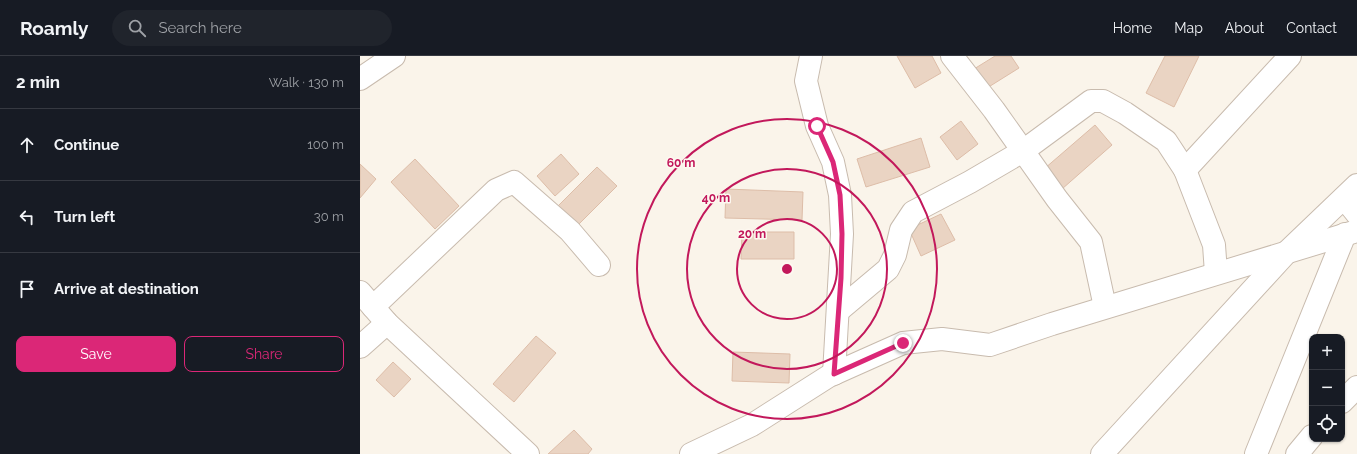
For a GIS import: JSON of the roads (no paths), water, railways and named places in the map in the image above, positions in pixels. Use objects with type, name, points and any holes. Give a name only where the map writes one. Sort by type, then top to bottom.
[{"type":"street","points":[[360,80],[394,56]]},
{"type":"street","points":[[811,56],[806,81],[817,126],[833,162],[840,195],[842,234],[834,374]]},
{"type":"street","points":[[952,56],[994,110],[1057,199],[1091,242],[1105,307]]},
{"type":"street","points":[[1185,170],[1290,56]]},
{"type":"street","points":[[838,311],[888,269],[895,255],[902,230],[912,212],[970,182],[1023,151],[1091,101],[1103,101],[1125,113],[1166,141],[1185,170],[1214,245],[1216,273]]},
{"type":"street","points":[[528,454],[387,323],[366,299],[496,190],[514,182],[570,231],[599,265]]},
{"type":"street","points":[[1102,454],[1288,251],[1353,199]]},
{"type":"street","points":[[691,454],[730,444],[752,425],[834,374],[903,343],[942,339],[990,345],[1105,307],[1351,232]]},
{"type":"street","points":[[1256,454],[1351,232]]},
{"type":"street","points":[[360,347],[387,323]]},
{"type":"street","points":[[1345,399],[1357,387]]},
{"type":"street","points":[[1297,454],[1309,440]]}]
